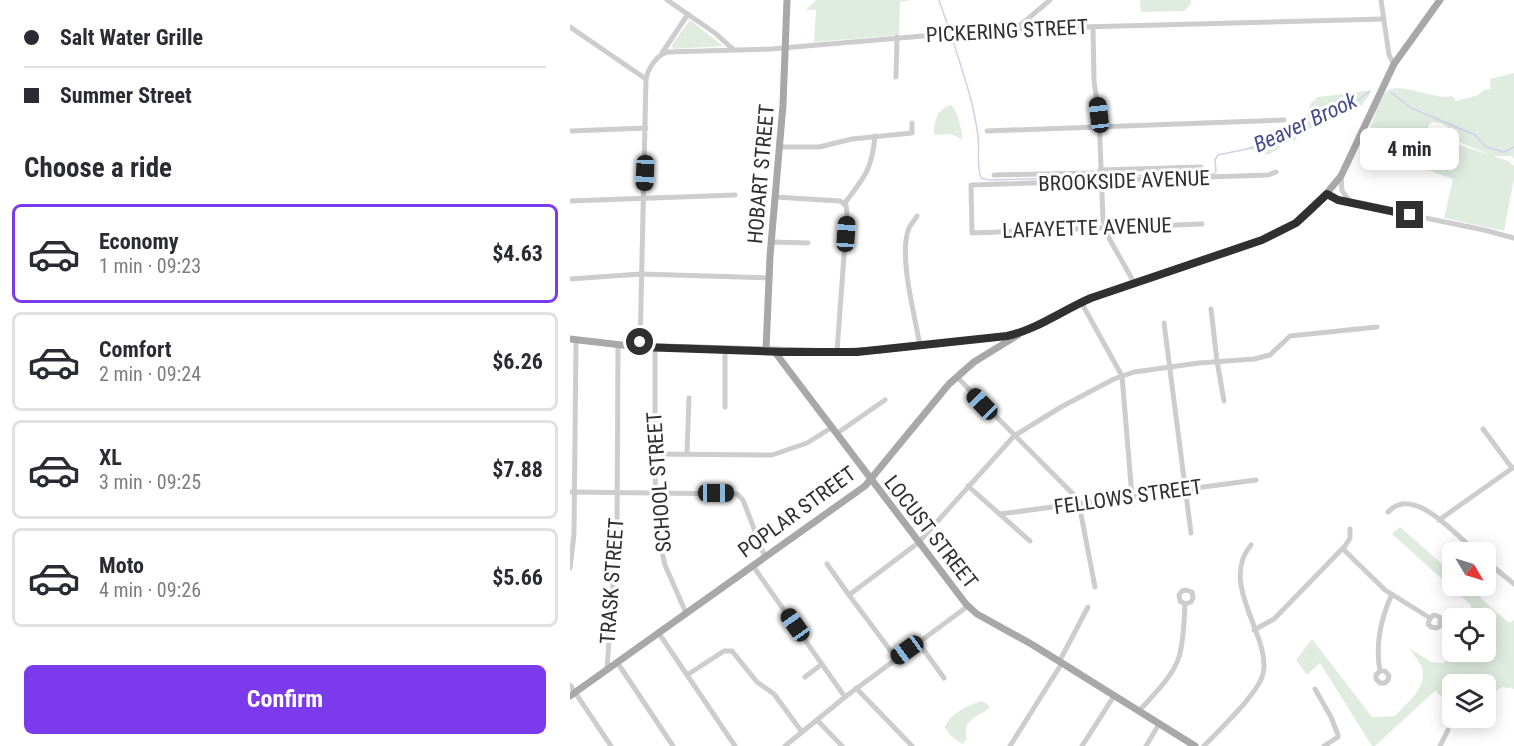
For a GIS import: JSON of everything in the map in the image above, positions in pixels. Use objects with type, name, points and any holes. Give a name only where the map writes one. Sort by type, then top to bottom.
[{"type":"main road","name":"HOBART STREET","points":[[770,351],[769,279],[780,147],[788,0]]},
{"type":"main road","name":"POPLAR STREET","points":[[573,694],[865,486],[957,377],[987,354],[1082,302],[1262,240],[1296,223],[1327,194],[1341,176],[1394,64],[1440,0]]},
{"type":"main road","points":[[573,339],[640,347],[837,352],[920,346],[1023,333]]},
{"type":"main road","points":[[983,338],[987,354]]},
{"type":"main road","name":"LOCUST STREET","points":[[770,351],[968,606],[977,614],[1061,662],[1195,746]]},
{"type":"street","points":[[667,0],[715,33],[733,50]]},
{"type":"street","points":[[1017,28],[1050,0]]},
{"type":"street","points":[[1381,0],[1389,55],[1394,64]]},
{"type":"street","points":[[640,347],[646,79],[647,73],[688,14]]},
{"type":"street","points":[[1028,18],[1034,28]]},
{"type":"street","name":"PICKERING STREET","points":[[662,53],[786,47],[1017,28],[1384,19]]},
{"type":"street","points":[[570,27],[646,79]]},
{"type":"street","points":[[1093,27],[1094,81],[1105,229],[1134,284]]},
{"type":"street","points":[[896,77],[897,38]]},
{"type":"street","points":[[987,131],[1284,120]]},
{"type":"street","points":[[780,147],[819,147],[852,139],[912,133],[912,123]]},
{"type":"street","points":[[570,131],[646,128]]},
{"type":"street","points":[[844,204],[870,166],[875,136]]},
{"type":"street","name":"BROOKSIDE AVENUE","points":[[994,174],[1201,167]]},
{"type":"street","name":"BROOKSIDE AVENUE","points":[[972,233],[970,185],[1268,175],[1276,172]]},
{"type":"street","points":[[1341,176],[1343,191],[1352,203]]},
{"type":"street","points":[[1327,194],[1338,200],[1514,238]]},
{"type":"street","points":[[570,201],[735,195]]},
{"type":"street","points":[[775,197],[840,201],[844,204],[847,214],[837,352]]},
{"type":"street","points":[[917,216],[909,228],[907,269],[920,346]]},
{"type":"street","name":"LAFAYETTE AVENUE","points":[[972,233],[1202,224]]},
{"type":"street","points":[[771,242],[808,243]]},
{"type":"street","points":[[570,279],[641,274],[769,279]]},
{"type":"street","points":[[1082,302],[1122,376],[1132,496]]},
{"type":"street","points":[[1211,309],[1224,401]]},
{"type":"street","points":[[1164,323],[1191,533]]},
{"type":"street","points":[[849,595],[918,543],[1014,436],[1061,407],[1122,376],[1170,367],[1254,359],[1270,355],[1290,336],[1377,327]]},
{"type":"street","points":[[570,568],[573,550],[573,339]]},
{"type":"street","name":"TRASK STREET","points":[[607,669],[616,551],[618,345]]},
{"type":"street","name":"SCHOOL STREET","points":[[655,347],[655,454],[660,551],[686,613]]},
{"type":"street","points":[[725,349],[725,407]]},
{"type":"street","points":[[957,377],[1069,488],[1078,504],[1095,587]]},
{"type":"street","points":[[687,454],[689,398]]},
{"type":"street","points":[[655,454],[772,455],[833,431],[885,400]]},
{"type":"street","points":[[1439,520],[1513,467],[1483,429]]},
{"type":"street","name":"FELLOWS STREET","points":[[1000,514],[1256,480]]},
{"type":"street","points":[[968,486],[1030,541]]},
{"type":"street","points":[[572,492],[737,494],[743,500],[765,557]]},
{"type":"street","points":[[1388,512],[1393,506],[1407,503],[1421,507],[1464,542]]},
{"type":"street","points":[[1254,630],[1274,620],[1343,549],[1350,540],[1350,529]]},
{"type":"street","points":[[1204,746],[1249,697],[1261,680],[1263,658],[1245,603],[1241,572],[1242,559],[1251,545]]},
{"type":"street","points":[[1343,549],[1373,579],[1430,618]]},
{"type":"street","points":[[827,564],[896,658]]},
{"type":"street","points":[[753,566],[845,697]]},
{"type":"street","points":[[1496,569],[1514,585]]},
{"type":"street","points":[[1380,671],[1379,644],[1383,614],[1392,594]]},
{"type":"street","points":[[1139,711],[1170,675],[1176,664],[1180,650],[1185,604]]},
{"type":"street","points":[[785,746],[856,687],[968,606]]},
{"type":"street","points":[[1010,746],[1061,662],[1088,607]]},
{"type":"street","points":[[658,632],[735,746]]},
{"type":"street","points":[[918,642],[944,678]]},
{"type":"street","points":[[687,675],[724,651],[732,651],[757,682],[774,694],[802,732]]},
{"type":"street","points":[[617,662],[673,746]]},
{"type":"street","points":[[805,677],[822,664]]},
{"type":"street","points":[[570,685],[573,694],[611,746]]},
{"type":"street","points":[[856,687],[912,746]]},
{"type":"street","points":[[1315,689],[1336,726],[1338,735],[1324,746]]},
{"type":"street","points":[[1082,746],[1114,696]]},
{"type":"street","points":[[817,720],[842,746]]},
{"type":"street","points":[[1146,746],[1159,724]]},
{"type":"street","points":[[1440,746],[1449,730]]},
{"type":"shaded area","points":[[816,0],[911,0],[900,2],[899,35],[814,42],[816,10],[806,10]]},
{"type":"shaded area","points":[[1140,0],[1191,0],[1191,4],[1184,11],[1141,12]]},
{"type":"shaded area","points":[[690,20],[723,46],[673,49],[672,45]]},
{"type":"shaded area","points":[[1514,73],[1514,160],[1512,156],[1493,156],[1508,161],[1514,166],[1514,179],[1504,231],[1444,218],[1453,179],[1417,166],[1423,141],[1387,149],[1373,143],[1367,136],[1380,102],[1385,93],[1391,89],[1407,89],[1444,97],[1452,96],[1456,101],[1490,89],[1490,79]],"holes":[[[1432,122],[1447,127],[1455,139],[1490,155],[1429,135],[1428,126]]]},
{"type":"shaded area","points":[[1369,91],[1370,94],[1360,108],[1327,117],[1319,125],[1303,131],[1295,140],[1282,143],[1278,149],[1268,155],[1248,148],[1285,125],[1307,115],[1310,104],[1318,97]]},
{"type":"shaded area","points":[[951,105],[959,121],[962,140],[951,134],[934,135],[937,116],[942,109]]},
{"type":"shaded area","points":[[1400,527],[1442,564],[1442,579],[1392,534]]},
{"type":"shaded area","points":[[1461,596],[1478,596],[1492,608],[1471,608],[1471,605]]},
{"type":"shaded area","points":[[1496,612],[1509,623],[1514,620],[1514,689],[1502,687],[1496,691],[1496,674],[1442,674],[1442,697],[1436,690],[1375,746],[1372,746],[1320,663],[1307,675],[1296,660],[1312,639],[1372,717],[1395,716],[1419,688],[1422,682],[1422,668],[1409,648],[1431,662],[1496,662]]},
{"type":"shaded area","points":[[981,701],[990,708],[968,723],[967,739],[962,744],[950,735],[945,727],[955,714]]},
{"type":"waterway","name":"Beaver Brook","points":[[939,0],[948,26]]},
{"type":"waterway","name":"Beaver Brook","points":[[953,41],[974,112],[981,178],[989,180],[1096,177]]},
{"type":"waterway","name":"Beaver Brook","points":[[1109,176],[1213,174],[1216,172],[1215,160],[1218,155],[1256,147],[1275,135],[1290,130],[1297,122],[1349,107],[1370,91]]},
{"type":"waterway","name":"Beaver Brook","points":[[1392,93],[1411,108],[1475,135],[1486,147],[1504,152],[1514,147]]},
{"type":"route","points":[[640,342],[640,347],[857,352],[1007,336],[1023,333],[1091,298],[1262,240],[1296,223],[1327,194],[1338,200],[1410,215]]}]
